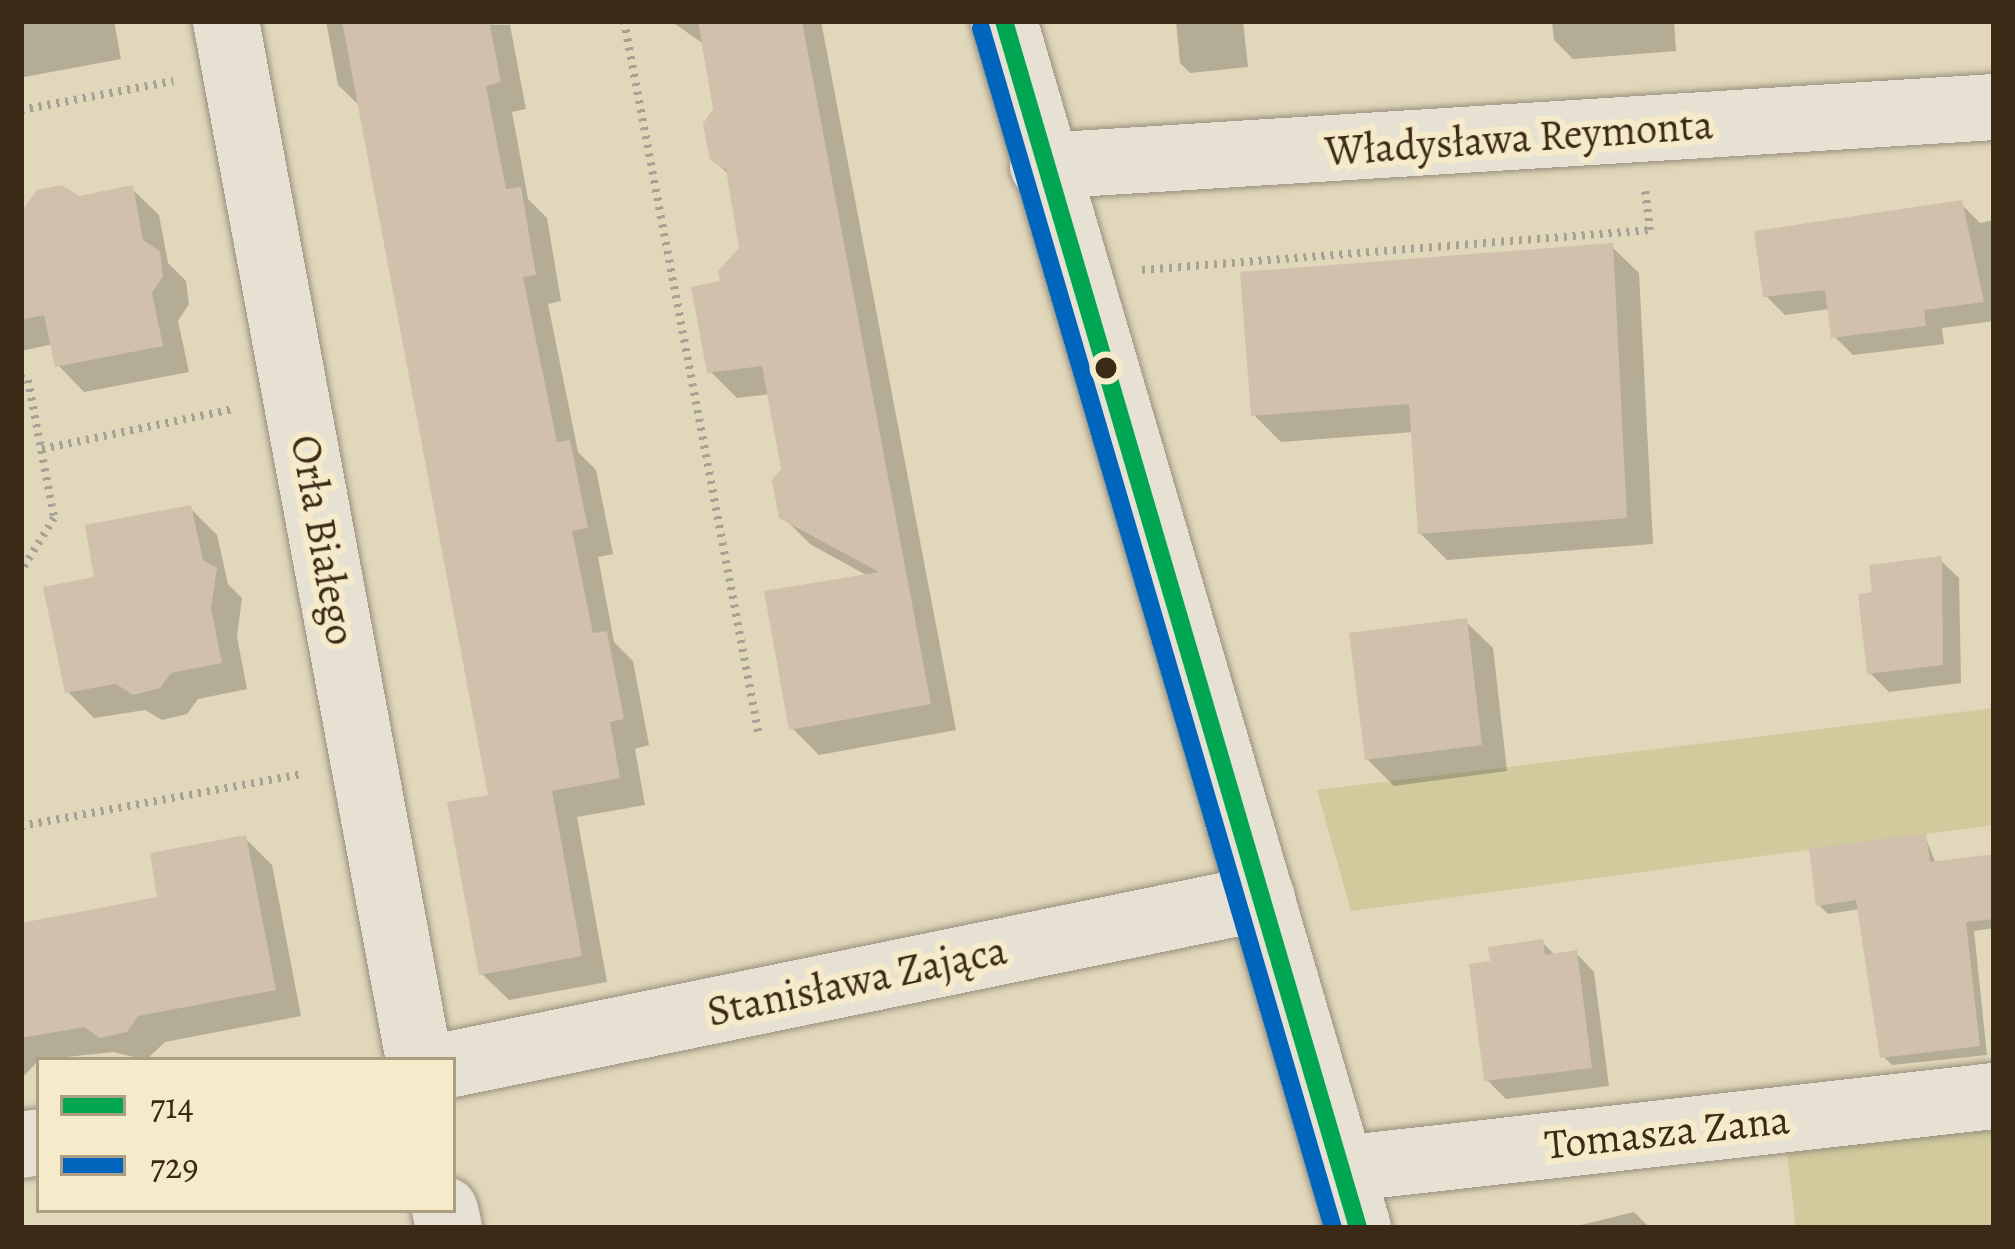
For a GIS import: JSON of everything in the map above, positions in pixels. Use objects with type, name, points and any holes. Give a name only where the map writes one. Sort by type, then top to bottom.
[{"type":"street","name":"Orła Białego","points":[[226,21],[418,1057]]},
{"type":"street","points":[[1004,21],[1349,1198]]},
{"type":"street","name":"Władysława Reymonta","points":[[1043,166],[1994,107]]},
{"type":"street","name":"Stanisława Zająca","points":[[456,1063],[1262,898]]},
{"type":"street","name":"Tomasza Zana","points":[[1349,1198],[1994,1096]]},
{"type":"path","points":[[623,21],[758,731]]},
{"type":"path","points":[[21,110],[180,80]]},
{"type":"path","points":[[1117,272],[1650,230],[1645,186]]},
{"type":"path","points":[[21,378],[28,380],[54,518],[21,571]]},
{"type":"path","points":[[41,449],[240,408]]},
{"type":"path","points":[[21,826],[308,773]]},
{"type":"shaded area","points":[[1994,708],[1994,825],[1351,911],[1317,790]]},
{"type":"shaded area","points":[[1994,1114],[1994,1228],[1796,1228],[1785,1137]]},
{"type":"building","points":[[342,21],[489,21],[501,82],[486,86],[506,189],[521,187],[536,275],[523,277],[557,442],[570,440],[588,528],[572,531],[593,633],[607,631],[624,719],[610,722],[620,778],[552,791],[582,956],[479,975],[447,802],[488,795]]},
{"type":"building","points":[[698,21],[802,21],[931,704],[789,730],[764,591],[879,572],[779,518],[772,480],[781,469],[762,366],[707,373],[691,287],[720,281],[718,271],[739,248],[726,169],[710,160],[703,124],[713,109]]},
{"type":"building","points":[[62,185],[79,196],[133,185],[143,240],[160,251],[163,276],[152,293],[163,346],[55,367],[44,315],[21,320],[21,212],[37,190]]},
{"type":"building","points":[[1962,200],[1984,302],[1924,310],[1926,326],[1831,338],[1825,290],[1763,297],[1754,231]]},
{"type":"building","points":[[1613,243],[1627,518],[1418,534],[1409,404],[1251,416],[1240,272]]},
{"type":"building","points":[[191,505],[203,560],[217,568],[211,608],[222,663],[171,673],[160,688],[133,695],[116,684],[65,693],[43,587],[94,577],[85,525]]},
{"type":"building","points":[[1942,556],[1943,665],[1867,674],[1858,594],[1872,592],[1869,565]]},
{"type":"building","points":[[1467,618],[1482,745],[1365,760],[1349,633]]},
{"type":"building","points":[[1926,833],[1930,862],[1994,854],[1994,919],[1966,922],[1980,1046],[1880,1058],[1856,900],[1816,906],[1809,849]]},
{"type":"building","points":[[246,835],[276,990],[138,1016],[127,1032],[100,1038],[84,1027],[21,1038],[21,923],[157,897],[150,853]]},
{"type":"building","points":[[1543,939],[1545,955],[1577,950],[1592,1068],[1484,1081],[1469,964],[1490,961],[1488,947]]},
{"type":"transit line","name":"714","points":[[1004,21],[1358,1228]]},
{"type":"transit line","name":"729","points":[[981,28],[1333,1228]]}]
